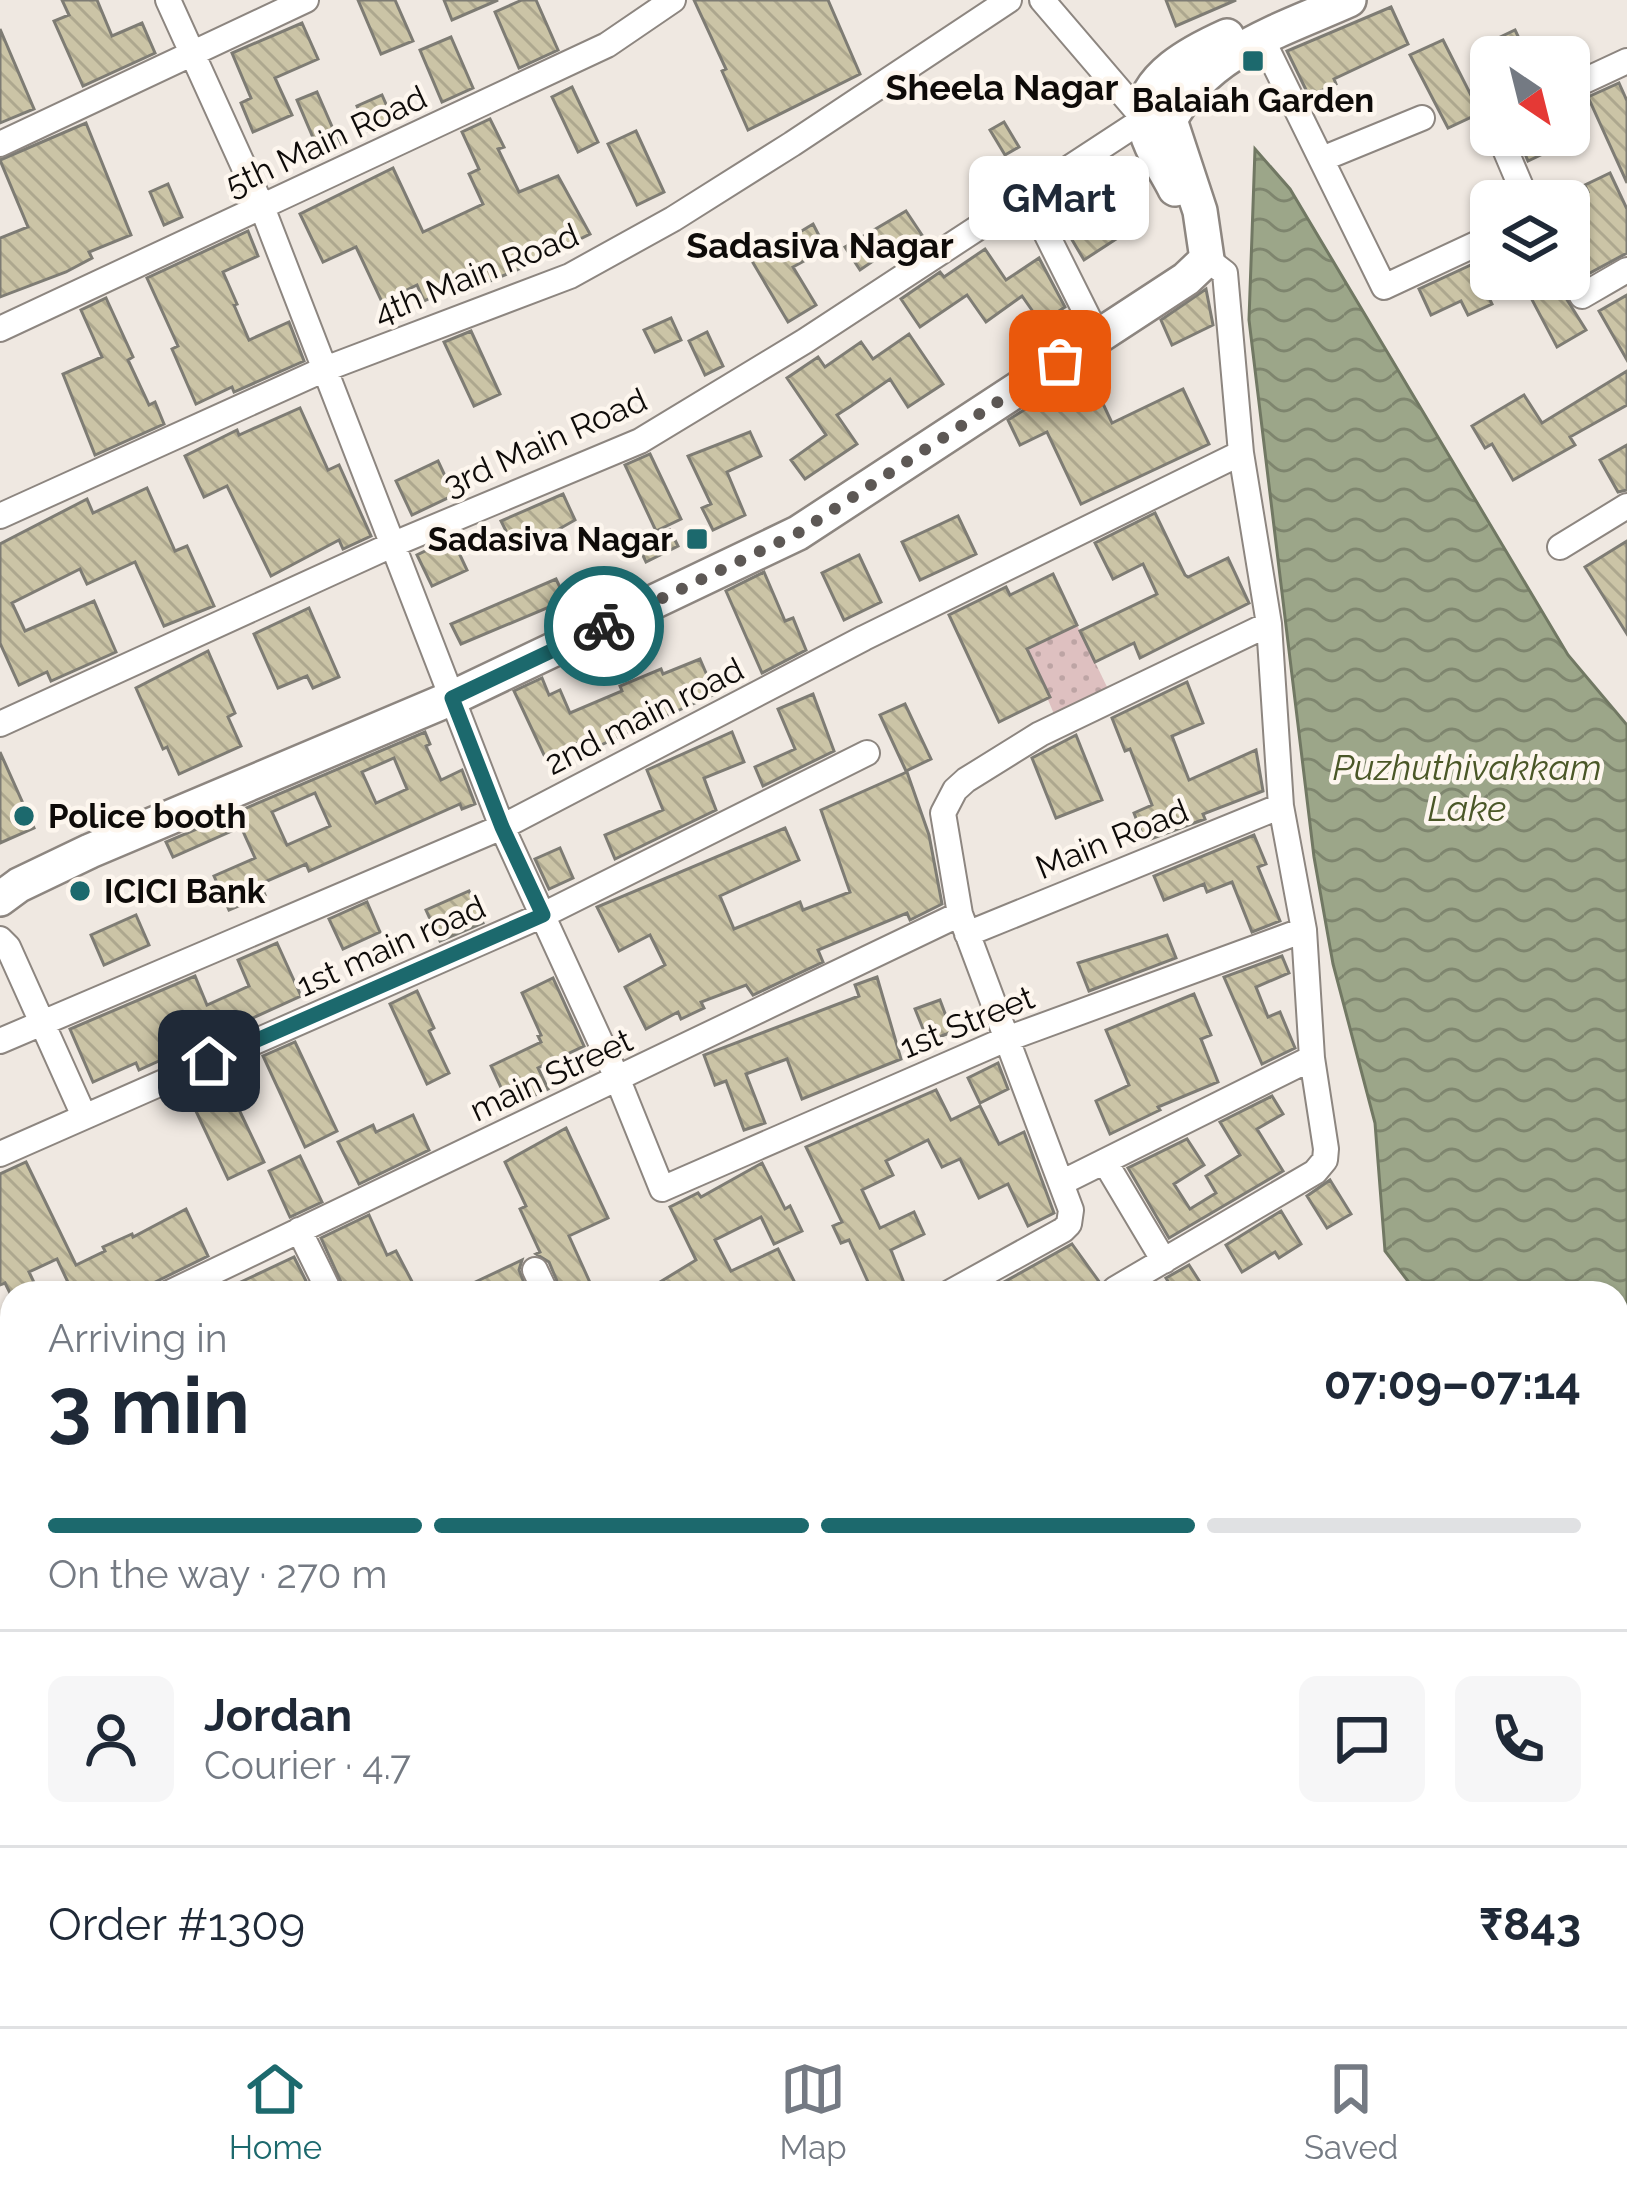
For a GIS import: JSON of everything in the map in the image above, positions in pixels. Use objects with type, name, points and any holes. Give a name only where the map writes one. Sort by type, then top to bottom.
[{"type":"main road","points":[[1094,330],[1173,268],[1186,252],[1192,223],[1144,119],[1158,84],[1195,51],[1309,0]]},
{"type":"main road","points":[[0,899],[19,885],[448,689],[755,540],[1186,278],[1208,259],[1200,211],[1170,120],[1203,74],[1262,39],[1349,0]]},
{"type":"main road","points":[[0,886],[99,832],[448,689]]},
{"type":"street","points":[[168,0],[262,207],[502,827],[618,1080]]},
{"type":"street","points":[[0,144],[306,0]]},
{"type":"street","name":"5th Main Road","points":[[0,329],[607,46],[674,0]]},
{"type":"street","name":"4th Main Road","points":[[0,516],[325,369],[570,276],[673,219],[1009,0]]},
{"type":"street","points":[[1042,0],[1144,119]]},
{"type":"street","points":[[1262,39],[1384,287],[1470,247]]},
{"type":"street","points":[[1590,78],[1627,61]]},
{"type":"street","points":[[1322,159],[1422,118]]},
{"type":"street","name":"3rd Main Road","points":[[0,724],[394,544],[640,442],[805,341],[1144,119]]},
{"type":"street","points":[[1028,197],[1094,330]]},
{"type":"street","points":[[1129,1281],[1320,1168],[1326,1148],[1312,1058],[1304,930],[1281,806],[1269,624],[1241,454],[1225,272],[1208,259]]},
{"type":"street","points":[[1590,291],[1627,270]]},
{"type":"street","name":"2nd main road","points":[[0,1041],[502,827],[864,638],[1241,454]]},
{"type":"street","points":[[1560,547],[1627,506]]},
{"type":"street","points":[[971,1281],[1063,1230],[1072,1210],[964,924],[943,813],[955,790],[1040,734],[1269,624]]},
{"type":"street","name":"1st main road","points":[[0,1154],[543,915],[866,753]]},
{"type":"street","name":"Main Road","points":[[964,924],[1281,806]]},
{"type":"street","name":"main Street","points":[[194,1281],[618,1080],[964,924]]},
{"type":"street","name":"1st Street","points":[[618,1080],[662,1189],[1004,1040],[1304,930]]},
{"type":"street","points":[[0,939],[84,1116]]},
{"type":"street","points":[[1064,1182],[1312,1058]]},
{"type":"street","points":[[1105,1162],[1164,1261]]},
{"type":"street","points":[[299,1230],[324,1281]]},
{"type":"shaded area","points":[[1077,625],[1109,691],[1054,714],[1025,645]]},
{"type":"water","name":"Puzhuthivakkam Lake","points":[[1255,149],[1290,189],[1568,655],[1627,725],[1627,1281],[1408,1281],[1385,1251],[1375,1123],[1333,964],[1314,857],[1249,320]]},
{"type":"building","points":[[62,0],[97,0],[112,36],[142,23],[155,53],[83,86],[54,21],[69,15]]},
{"type":"building","points":[[358,0],[395,0],[413,41],[381,54]]},
{"type":"building","points":[[444,0],[498,0],[452,20]]},
{"type":"building","points":[[522,0],[536,0],[558,50],[519,68],[495,12]]},
{"type":"building","points":[[694,0],[828,0],[860,74],[748,130]]},
{"type":"building","points":[[1166,0],[1236,0],[1176,26]]},
{"type":"building","points":[[1391,7],[1408,44],[1309,96],[1287,51]]},
{"type":"building","points":[[302,23],[318,59],[275,78],[292,115],[253,132],[241,103],[251,98],[232,53]]},
{"type":"building","points":[[0,29],[34,109],[0,123]]},
{"type":"building","points":[[451,37],[473,88],[442,102],[420,50]]},
{"type":"building","points":[[1443,40],[1470,93],[1470,118],[1448,128],[1410,55]]},
{"type":"building","points":[[1619,83],[1627,101],[1627,183],[1590,101],[1590,96]]},
{"type":"building","points":[[572,87],[598,142],[578,152],[552,97]]},
{"type":"building","points":[[317,92],[340,145],[320,154],[297,100]]},
{"type":"building","points":[[382,95],[393,120],[368,131],[357,106]]},
{"type":"building","points":[[490,119],[504,147],[498,149],[519,192],[558,176],[590,234],[473,288],[469,280],[424,301],[417,285],[382,302],[356,247],[323,262],[300,214],[393,168],[423,232],[483,204],[469,174],[479,169],[462,132]]},
{"type":"building","points":[[1004,122],[1019,147],[1005,155],[990,130]]},
{"type":"building","points":[[86,123],[131,235],[89,252],[92,258],[66,272],[0,297],[0,238],[28,227],[0,160]]},
{"type":"building","points":[[636,131],[664,192],[637,205],[608,144]]},
{"type":"building","points":[[1101,167],[1139,224],[1084,260],[1049,201]]},
{"type":"building","points":[[1610,173],[1627,209],[1627,253],[1590,273],[1590,183]]},
{"type":"building","points":[[168,184],[182,217],[164,225],[150,192]]},
{"type":"building","points":[[906,211],[922,235],[905,247],[901,242],[860,270],[845,247]]},
{"type":"building","points":[[813,224],[826,249],[793,267],[816,305],[788,322],[752,261]]},
{"type":"building","points":[[248,231],[258,256],[223,272],[249,340],[289,322],[304,361],[196,404],[172,349],[178,346],[147,278]]},
{"type":"building","points":[[985,249],[1006,280],[1039,258],[1065,307],[1041,323],[1022,296],[986,322],[967,295],[920,327],[901,299]]},
{"type":"building","points":[[1470,265],[1470,300],[1492,304],[1468,315],[1461,301],[1431,315],[1419,289]]},
{"type":"building","points":[[1206,289],[1213,325],[1172,345],[1161,320]]},
{"type":"building","points":[[1627,295],[1627,360],[1599,311]]},
{"type":"building","points":[[106,298],[133,357],[128,360],[149,405],[155,402],[164,424],[95,455],[63,374],[102,357],[81,310]]},
{"type":"building","points":[[1532,300],[1567,300],[1586,330],[1557,347]]},
{"type":"building","points":[[671,318],[681,340],[655,352],[644,330]]},
{"type":"building","points":[[471,331],[500,394],[474,406],[444,342]]},
{"type":"building","points":[[707,332],[723,366],[705,375],[689,341]]},
{"type":"building","points":[[909,334],[943,384],[908,407],[890,379],[837,415],[857,444],[805,479],[791,460],[826,435],[787,378],[818,357],[825,367],[861,342],[873,359]]},
{"type":"building","points":[[1627,371],[1627,405],[1570,437],[1575,445],[1513,480],[1492,444],[1485,448],[1472,426],[1524,395],[1542,423]]},
{"type":"building","points":[[1089,374],[1112,423],[1183,389],[1209,444],[1081,504],[1047,432],[1020,445],[1008,420]]},
{"type":"building","points":[[300,408],[328,470],[339,465],[371,536],[343,549],[339,540],[271,576],[227,486],[204,497],[185,456],[237,430],[239,435]]},
{"type":"building","points":[[750,432],[761,456],[727,472],[745,515],[713,530],[702,508],[711,504],[688,456]]},
{"type":"building","points":[[1627,445],[1627,490],[1618,492],[1600,460]]},
{"type":"building","points":[[650,454],[681,519],[656,531],[625,465]]},
{"type":"building","points":[[438,461],[454,495],[412,515],[396,481]]},
{"type":"building","points":[[147,488],[175,551],[187,546],[214,606],[164,626],[135,562],[87,584],[80,569],[12,603],[25,631],[94,601],[116,652],[51,681],[47,672],[19,685],[0,643],[0,544],[87,499],[93,513]]},
{"type":"building","points":[[563,494],[575,520],[517,553],[501,521]]},
{"type":"building","points":[[1155,513],[1185,575],[1228,558],[1249,603],[1140,658],[1134,643],[1095,662],[1080,631],[1157,594],[1143,564],[1113,579],[1095,543]]},
{"type":"building","points":[[958,516],[976,554],[920,580],[902,542]]},
{"type":"building","points":[[670,530],[678,546],[646,562],[638,545]]},
{"type":"building","points":[[452,538],[467,570],[432,586],[417,555]]},
{"type":"building","points":[[1627,541],[1627,634],[1585,567]]},
{"type":"building","points":[[859,555],[881,602],[844,620],[822,573]]},
{"type":"building","points":[[764,572],[785,621],[793,618],[806,650],[762,673],[726,591]]},
{"type":"building","points":[[1053,574],[1077,625],[1027,649],[1050,697],[999,722],[949,615],[1006,587],[1010,595]]},
{"type":"building","points":[[556,579],[566,600],[461,644],[451,624]]},
{"type":"building","points":[[309,608],[339,677],[313,688],[307,676],[278,688],[254,634]]},
{"type":"building","points":[[208,651],[235,713],[228,717],[241,746],[179,774],[136,688]]},
{"type":"building","points":[[700,659],[715,694],[594,748],[590,738],[545,757],[514,691],[542,678],[549,695],[560,690],[570,713],[622,691],[620,686]]},
{"type":"building","points":[[1187,682],[1203,723],[1172,736],[1189,780],[1256,750],[1263,791],[1145,841],[1134,813],[1152,805],[1112,718]]},
{"type":"building","points":[[813,694],[834,751],[763,786],[755,767],[795,749],[778,709]]},
{"type":"building","points":[[905,704],[931,759],[906,771],[880,715]]},
{"type":"building","points":[[425,732],[441,780],[462,770],[475,804],[462,809],[460,804],[309,871],[306,864],[260,884],[265,895],[229,910],[214,876],[255,858],[241,827],[173,857],[166,842]],"holes":[[[394,758],[407,789],[376,803],[362,772]],[[315,793],[330,826],[287,845],[272,812]]]},
{"type":"building","points":[[732,732],[744,762],[704,778],[716,810],[615,859],[605,835],[663,810],[647,770]]},
{"type":"building","points":[[1076,735],[1102,800],[1056,818],[1032,758]]},
{"type":"building","points":[[0,752],[34,828],[0,843]]},
{"type":"building","points":[[907,772],[929,835],[942,904],[910,920],[907,913],[818,950],[823,962],[753,995],[746,985],[701,1002],[704,1008],[681,1019],[678,1012],[646,1029],[625,987],[665,965],[650,935],[619,951],[597,907],[785,828],[799,860],[720,896],[734,929],[800,902],[803,910],[850,892],[821,810]]},
{"type":"building","points":[[1254,835],[1266,864],[1258,867],[1280,921],[1252,932],[1232,882],[1207,892],[1204,884],[1164,900],[1154,876]]},
{"type":"building","points":[[560,848],[573,878],[549,889],[535,859]]},
{"type":"building","points":[[469,891],[483,923],[440,941],[426,910]]},
{"type":"building","points":[[367,902],[380,932],[343,949],[329,919]]},
{"type":"building","points":[[136,915],[149,945],[104,965],[91,935]]},
{"type":"building","points":[[1167,935],[1176,958],[1089,991],[1078,963]]},
{"type":"building","points":[[277,943],[301,996],[139,1070],[136,1063],[93,1082],[70,1029],[195,976],[207,1005],[249,986],[238,960]]},
{"type":"building","points":[[1282,956],[1289,973],[1256,987],[1268,1017],[1280,1012],[1295,1048],[1262,1064],[1224,977]]},
{"type":"building","points":[[877,977],[901,1059],[802,1099],[787,1059],[746,1074],[765,1123],[744,1130],[726,1081],[715,1085],[704,1055],[859,996],[855,985]]},
{"type":"building","points":[[553,978],[584,1046],[538,1068],[548,1089],[510,1107],[491,1066],[541,1042],[522,993]]},
{"type":"building","points":[[417,991],[449,1073],[427,1084],[390,1004]]},
{"type":"building","points":[[1194,994],[1211,1035],[1201,1039],[1218,1082],[1110,1134],[1096,1101],[1129,1085],[1106,1030]]},
{"type":"building","points":[[940,1000],[952,1032],[928,1041],[915,1009]]},
{"type":"building","points":[[295,1042],[337,1131],[305,1147],[263,1056]]},
{"type":"building","points":[[998,1063],[1008,1089],[980,1103],[968,1078]]},
{"type":"building","points":[[222,1074],[264,1162],[228,1179],[186,1090]]},
{"type":"building","points":[[936,1090],[951,1120],[980,1106],[999,1144],[1024,1132],[1054,1213],[1028,1226],[1008,1184],[979,1198],[960,1159],[942,1167],[928,1140],[886,1161],[893,1175],[862,1190],[880,1228],[914,1212],[924,1234],[891,1250],[903,1281],[868,1281],[849,1240],[841,1243],[833,1226],[842,1222],[806,1147]]},
{"type":"building","points":[[1272,1096],[1283,1114],[1257,1129],[1283,1171],[1169,1238],[1128,1168],[1187,1139],[1204,1165],[1174,1184],[1190,1209],[1216,1193],[1206,1176],[1240,1155],[1220,1122]]},
{"type":"building","points":[[413,1115],[429,1150],[359,1184],[338,1142],[373,1125],[376,1132]]},
{"type":"building","points":[[566,1128],[608,1218],[569,1236],[589,1281],[557,1281],[549,1262],[536,1254],[540,1252],[520,1209],[526,1206],[505,1162]]},
{"type":"building","points":[[300,1156],[322,1202],[290,1217],[269,1171]]},
{"type":"building","points":[[26,1162],[76,1265],[105,1251],[103,1247],[186,1209],[208,1256],[157,1281],[67,1281],[57,1259],[29,1272],[33,1281],[0,1281],[0,1174]]},
{"type":"building","points":[[762,1163],[802,1231],[774,1244],[761,1217],[715,1240],[731,1271],[778,1249],[794,1281],[662,1281],[696,1260],[670,1207],[698,1193],[701,1197]]},
{"type":"building","points":[[1330,1180],[1351,1214],[1327,1228],[1307,1196]]},
{"type":"building","points":[[1281,1211],[1301,1244],[1279,1258],[1275,1252],[1242,1272],[1226,1245]]},
{"type":"building","points":[[369,1215],[387,1255],[396,1251],[412,1281],[341,1281],[321,1238]]},
{"type":"building","points":[[1072,1244],[1099,1281],[1006,1281]]},
{"type":"building","points":[[294,1257],[306,1281],[243,1281]]},
{"type":"building","points":[[522,1260],[519,1270],[523,1281],[477,1281]]},
{"type":"building","points":[[1189,1265],[1199,1281],[1168,1281]]},
{"type":"way so far","points":[[604,626],[798,533],[1060,361]]},
{"type":"place","name":"Balaiah Garden","points":[[1253,61]]},
{"type":"place","name":"GMart","points":[[1060,361]]},
{"type":"place","name":"Sadasiva Nagar","points":[[697,539]]},
{"type":"place","name":"Police booth","points":[[24,816]]},
{"type":"place","name":"ICICI Bank","points":[[80,891]]},
{"type":"district","name":"Sheela Nagar","points":[[1002,87]]},
{"type":"district","name":"Sadasiva Nagar","points":[[820,245]]},
{"type":"route","points":[[209,1061],[543,915],[502,827],[452,698],[604,626]]}]
